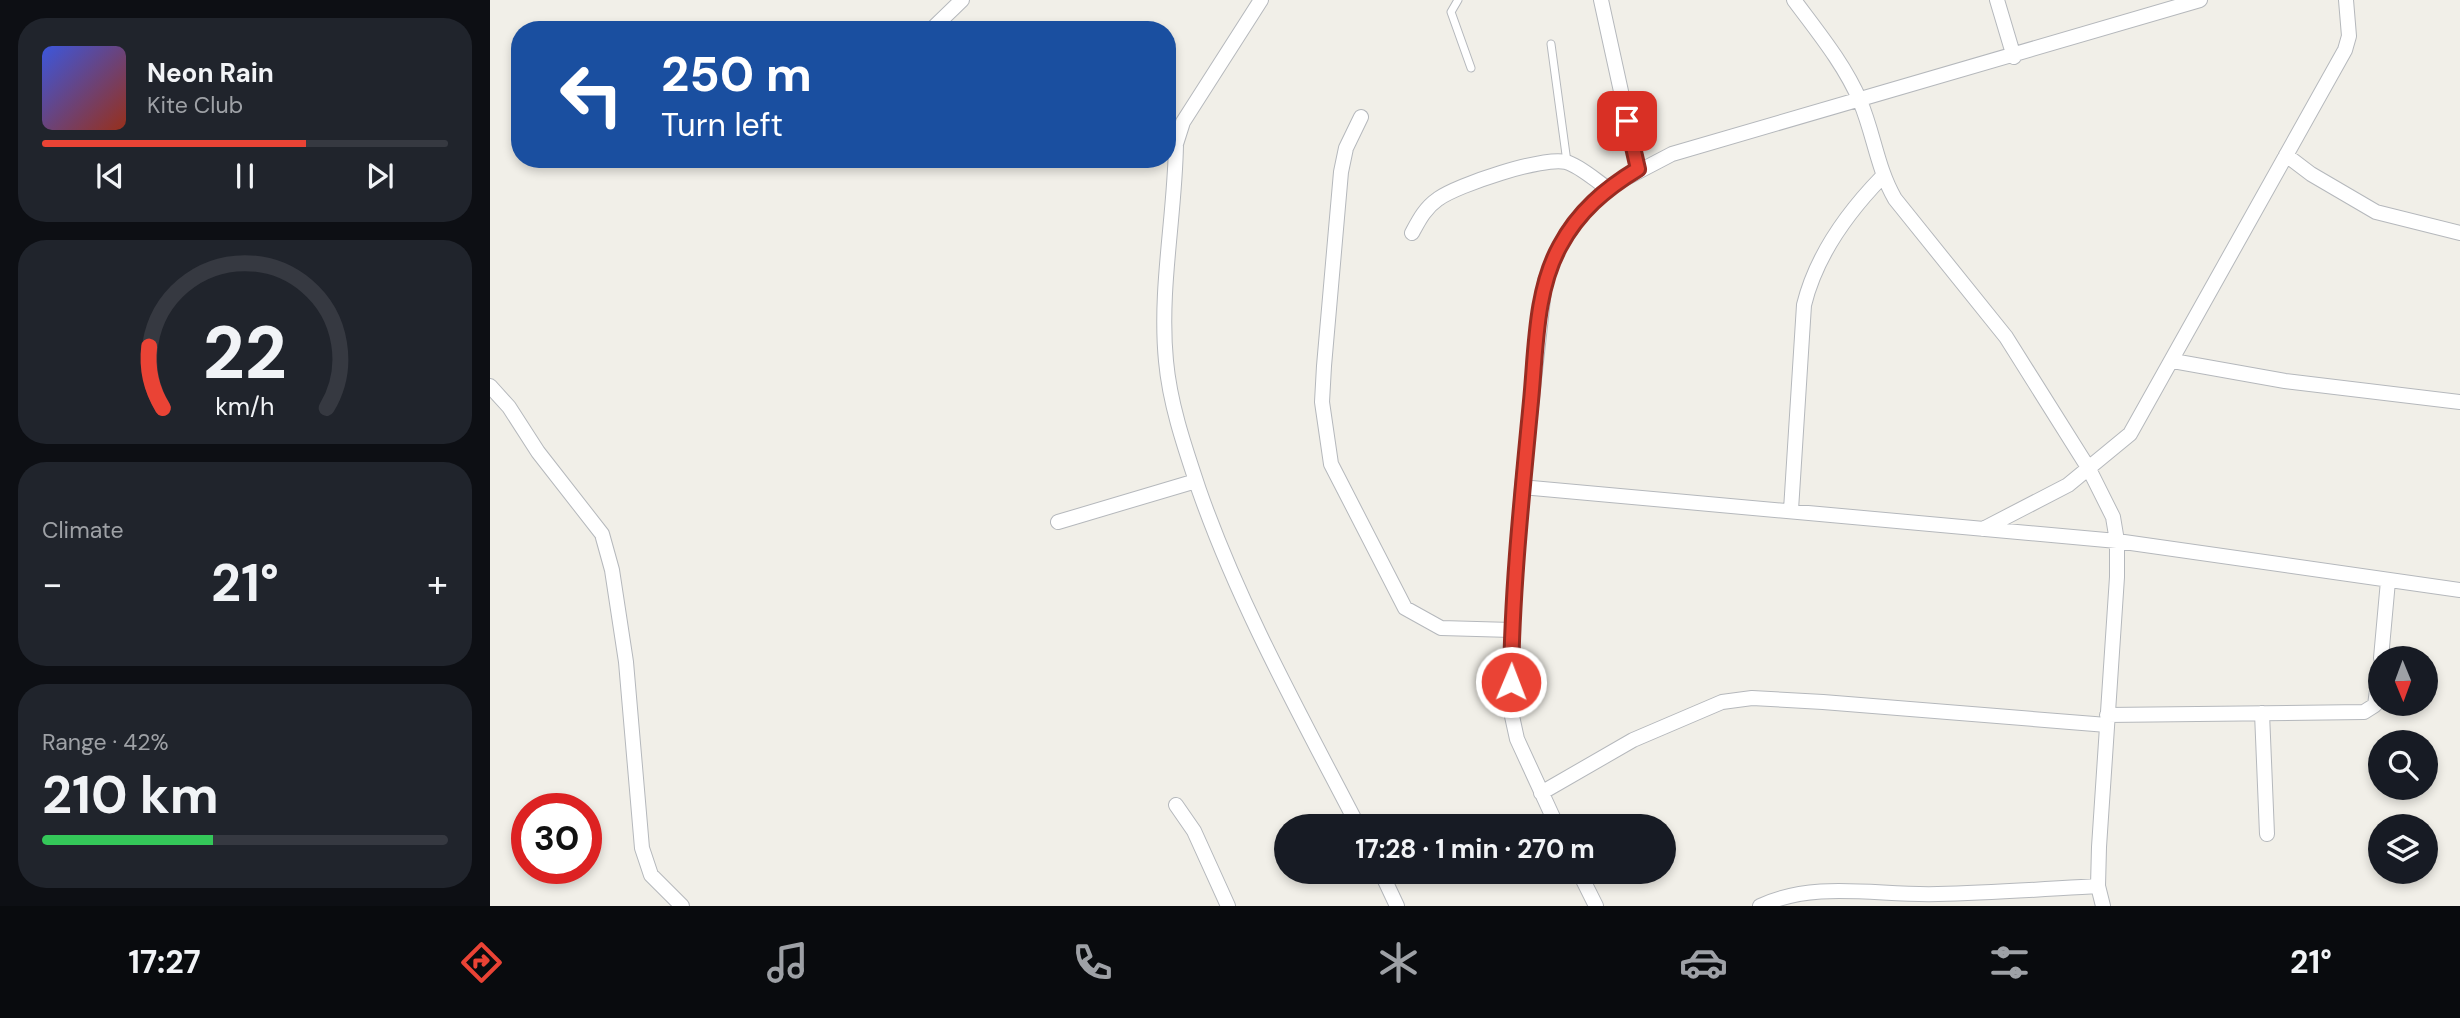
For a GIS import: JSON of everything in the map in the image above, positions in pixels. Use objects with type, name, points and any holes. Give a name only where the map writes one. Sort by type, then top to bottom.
[{"type":"street","points":[[940,21],[962,0]]},
{"type":"street","points":[[1176,144],[1188,114],[1261,0]]},
{"type":"street","points":[[1601,0],[1638,169]]},
{"type":"street","points":[[1794,0],[1827,46],[1860,101],[1882,177],[1895,199],[2006,337],[2089,469],[2113,517],[2118,541],[2098,886],[2103,906]]},
{"type":"street","points":[[1997,0],[2014,57]]},
{"type":"street","points":[[1551,814],[1512,723],[1512,630],[1522,487],[1545,281],[1559,247],[1582,213],[1607,188],[1638,169],[1672,154],[2014,57],[2158,6],[2200,0]]},
{"type":"street","points":[[1981,529],[2045,500],[2089,469],[2130,434],[2345,50],[2349,36],[2346,0]]},
{"type":"street","points":[[1361,117],[1346,148],[1341,172],[1326,334],[1322,402],[1331,464],[1405,608],[1441,628],[1512,630]]},
{"type":"street","points":[[2286,155],[2311,174],[2376,212],[2460,233]]},
{"type":"street","points":[[1412,233],[1426,209],[1458,188],[1477,180],[1543,164],[1567,162],[1607,188]]},
{"type":"street","points":[[1174,168],[1166,296],[1166,363],[1183,441],[1214,534],[1245,604],[1352,814]]},
{"type":"street","points":[[1791,510],[1803,316],[1809,284],[1835,235],[1861,198],[1882,177]]},
{"type":"street","points":[[2173,361],[2285,381],[2460,402]]},
{"type":"street","points":[[490,386],[509,407],[538,452],[602,534],[612,570],[626,662],[642,848],[651,875],[682,906]]},
{"type":"street","points":[[1058,522],[1196,481]]},
{"type":"street","points":[[1522,487],[2118,541],[2460,590]]},
{"type":"street","points":[[2382,646],[2388,581]]},
{"type":"street","points":[[1541,793],[1633,740],[1690,715],[1732,701],[1752,698],[2107,720],[2262,713],[2349,713],[2368,710]]},
{"type":"street","points":[[2262,713],[2267,834]]},
{"type":"street","points":[[1176,806],[1194,831],[1228,906]]},
{"type":"street","points":[[1387,884],[1397,906]]},
{"type":"street","points":[[1585,884],[1596,906]]},
{"type":"street","points":[[1760,906],[1783,895],[1816,890],[1936,900],[2098,886]]},
{"type":"lane","points":[[1458,0],[1451,12],[1471,68]]},
{"type":"lane","points":[[1551,44],[1567,162]]},
{"type":"route","points":[[1511,682],[1522,487],[1545,281],[1559,247],[1582,213],[1607,188],[1638,169],[1627,121]]}]
